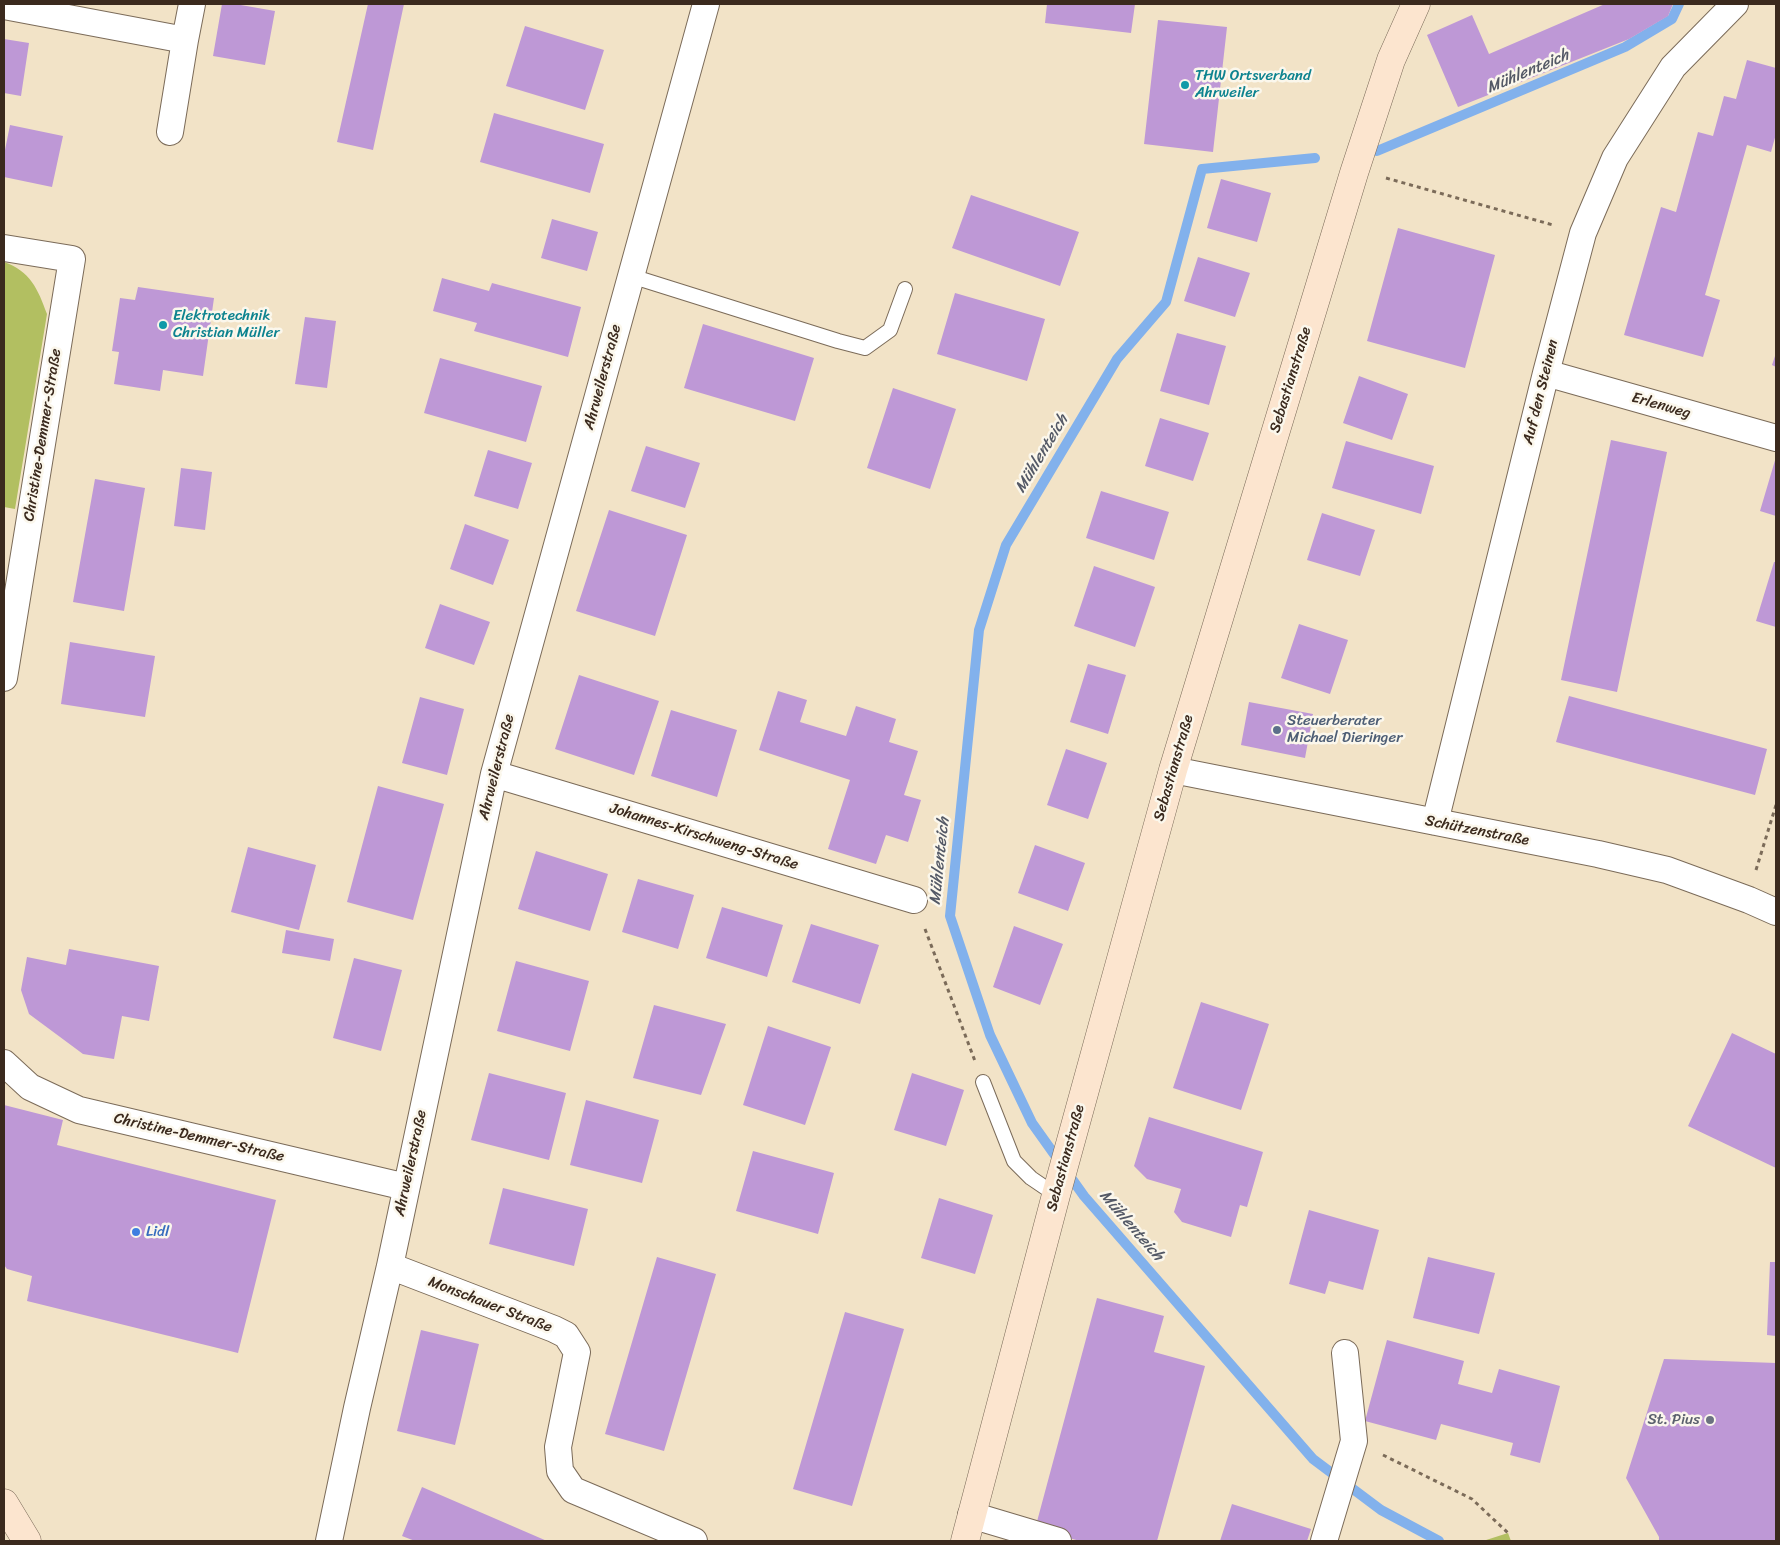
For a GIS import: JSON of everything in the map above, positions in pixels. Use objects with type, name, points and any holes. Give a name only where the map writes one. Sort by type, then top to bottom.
[{"type":"street","points":[[170,132],[192,4]]},
{"type":"street","name":"Ahrweilerstraße","points":[[329,1541],[390,1266],[494,774],[706,4]]},
{"type":"street","name":"Sebastianstraße","points":[[964,1541],[1058,1188],[1173,770],[1354,173],[1391,60],[1416,4]]},
{"type":"street","name":"Auf den Steinen","points":[[1435,822],[1546,373],[1583,232],[1615,158],[1673,67],[1736,4]]},
{"type":"street","points":[[4,6],[185,40]]},
{"type":"street","name":"Christine-Demmer-Straße","points":[[4,248],[72,260],[4,678]]},
{"type":"street","name":"Erlenweg","points":[[1546,373],[1776,438]]},
{"type":"street","name":"Schützenstraße","points":[[1173,770],[1598,854],[1667,870],[1776,912]]},
{"type":"street","name":"Johannes-Kirschweng-Straße","points":[[494,774],[914,900]]},
{"type":"street","name":"Christine-Demmer-Straße","points":[[4,1063],[30,1087],[79,1110],[406,1186]]},
{"type":"street","name":"Monschauer Straße","points":[[390,1266],[566,1335],[577,1352],[558,1447],[560,1471],[573,1490],[694,1541]]},
{"type":"street","points":[[1324,1541],[1352,1448],[1345,1353]]},
{"type":"street","points":[[4,1503],[27,1541]]},
{"type":"street","points":[[971,1515],[1058,1541]]},
{"type":"lane","points":[[631,276],[865,348],[890,330],[905,289]]},
{"type":"lane","points":[[984,1082],[1014,1161],[1031,1178],[1058,1188]]},
{"type":"path","points":[[1354,173],[1392,178],[1583,232]]},
{"type":"path","points":[[1749,900],[1776,805]]},
{"type":"path","points":[[914,900],[984,1082]]},
{"type":"path","points":[[1352,1448],[1472,1499],[1508,1533]]},
{"type":"green space","points":[[4,262],[20,270],[32,282],[47,314],[15,509],[4,507]]},
{"type":"green space","points":[[1508,1533],[1511,1541],[1483,1541]]},
{"type":"building","points":[[222,4],[235,4],[275,11],[265,65],[213,56]]},
{"type":"building","points":[[368,4],[404,4],[373,150],[337,142]]},
{"type":"building","points":[[1047,4],[1135,4],[1131,33],[1045,23]]},
{"type":"building","points":[[1605,4],[1673,4],[1668,16],[1629,39],[1458,107],[1427,35],[1472,15],[1489,54]]},
{"type":"building","name":"THW Ortsverband Ahrweiler","points":[[1158,20],[1227,27],[1213,152],[1144,144]]},
{"type":"building","points":[[525,26],[604,50],[585,110],[506,86]]},
{"type":"building","points":[[4,39],[29,43],[21,96],[4,93]]},
{"type":"building","points":[[1747,60],[1776,68],[1776,134],[1771,152],[1747,145],[1705,295],[1720,300],[1703,357],[1624,335],[1661,207],[1676,212],[1698,132],[1713,136],[1724,96],[1736,99]]},
{"type":"building","points":[[494,113],[604,144],[590,193],[480,162]]},
{"type":"building","points":[[10,125],[63,136],[52,187],[4,177],[4,155]]},
{"type":"building","points":[[1221,179],[1271,193],[1257,242],[1207,228]]},
{"type":"building","points":[[971,195],[1079,232],[1060,286],[952,248]]},
{"type":"building","points":[[552,219],[598,232],[587,271],[541,258]]},
{"type":"building","points":[[1398,228],[1495,255],[1465,368],[1367,341]]},
{"type":"building","points":[[1198,257],[1250,273],[1235,317],[1184,301]]},
{"type":"building","points":[[442,278],[489,291],[492,283],[581,307],[568,357],[474,331],[477,323],[433,311]]},
{"type":"building","name":"Elektrotechnik Christian Müller","points":[[138,287],[214,298],[203,376],[163,370],[160,391],[114,384],[119,352],[112,351],[120,298],[135,300]]},
{"type":"building","points":[[955,293],[1045,319],[1027,381],[937,354]]},
{"type":"building","points":[[305,317],[336,321],[327,388],[295,384]]},
{"type":"building","points":[[703,324],[814,358],[795,421],[684,388]]},
{"type":"building","points":[[1177,333],[1226,346],[1209,405],[1160,391]]},
{"type":"building","points":[[1776,353],[1776,367],[1772,365]]},
{"type":"building","points":[[440,358],[542,386],[526,442],[424,413]]},
{"type":"building","points":[[1359,376],[1408,394],[1392,440],[1343,423]]},
{"type":"building","points":[[893,388],[956,409],[930,489],[867,468]]},
{"type":"building","points":[[1160,418],[1209,433],[1193,481],[1145,466]]},
{"type":"building","points":[[1611,440],[1667,452],[1617,692],[1561,680]]},
{"type":"building","points":[[1346,441],[1434,466],[1421,514],[1332,488]]},
{"type":"building","points":[[646,446],[700,463],[685,508],[631,491]]},
{"type":"building","points":[[488,450],[532,463],[518,509],[474,496]]},
{"type":"building","points":[[1776,457],[1776,516],[1760,511]]},
{"type":"building","points":[[181,468],[212,472],[205,530],[174,526]]},
{"type":"building","points":[[95,479],[145,488],[124,611],[73,602]]},
{"type":"building","points":[[1101,491],[1169,512],[1154,560],[1086,538]]},
{"type":"building","points":[[609,510],[687,535],[655,636],[576,611]]},
{"type":"building","points":[[1322,513],[1375,530],[1360,576],[1307,560]]},
{"type":"building","points":[[465,524],[509,540],[493,585],[450,569]]},
{"type":"building","points":[[1774,562],[1776,562],[1776,627],[1756,621]]},
{"type":"building","points":[[1094,566],[1155,587],[1135,647],[1074,626]]},
{"type":"building","points":[[440,604],[490,622],[474,665],[425,648]]},
{"type":"building","points":[[1299,624],[1348,640],[1330,694],[1281,678]]},
{"type":"building","points":[[70,642],[155,656],[145,717],[61,704]]},
{"type":"building","points":[[1088,664],[1126,675],[1108,734],[1070,722]]},
{"type":"building","points":[[579,675],[659,701],[634,775],[555,749]]},
{"type":"building","points":[[778,691],[807,700],[800,722],[846,736],[856,706],[896,719],[889,742],[918,751],[904,795],[921,800],[908,842],[886,835],[876,864],[828,849],[850,780],[759,750]]},
{"type":"building","points":[[1569,696],[1767,749],[1755,795],[1556,742]]},
{"type":"building","points":[[420,697],[464,709],[447,775],[402,763]]},
{"type":"building","name":"Steuerberater Michael Dieringer","points":[[1249,702],[1313,714],[1305,758],[1241,745]]},
{"type":"building","points":[[671,710],[737,730],[717,797],[651,776]]},
{"type":"building","points":[[1066,749],[1107,763],[1088,819],[1047,805]]},
{"type":"building","points":[[378,786],[444,804],[413,920],[347,902]]},
{"type":"building","points":[[1035,845],[1085,863],[1068,911],[1018,893]]},
{"type":"building","points":[[248,847],[316,865],[299,930],[231,912]]},
{"type":"building","points":[[536,851],[608,874],[590,931],[518,909]]},
{"type":"building","points":[[638,879],[694,895],[678,949],[622,932]]},
{"type":"building","points":[[722,907],[783,925],[767,977],[706,958]]},
{"type":"building","points":[[811,924],[879,945],[860,1004],[792,982]]},
{"type":"building","points":[[1014,926],[1063,944],[1040,1005],[993,987]]},
{"type":"building","points":[[286,930],[334,939],[330,961],[282,953]]},
{"type":"building","points":[[69,949],[159,966],[149,1021],[122,1016],[114,1059],[83,1054],[29,1014],[21,990],[27,957],[66,965]]},
{"type":"building","points":[[354,958],[402,970],[381,1051],[333,1038]]},
{"type":"building","points":[[516,961],[589,981],[570,1051],[497,1031]]},
{"type":"building","points":[[1201,1002],[1269,1024],[1241,1110],[1173,1088]]},
{"type":"building","points":[[654,1005],[726,1024],[701,1095],[633,1078]]},
{"type":"building","points":[[768,1026],[831,1047],[805,1125],[743,1105]]},
{"type":"building","points":[[1732,1033],[1776,1054],[1776,1168],[1688,1126]]},
{"type":"building","points":[[489,1073],[566,1093],[549,1160],[471,1140]]},
{"type":"building","points":[[912,1073],[964,1090],[946,1146],[894,1130]]},
{"type":"building","points":[[586,1100],[659,1120],[642,1183],[570,1165]]},
{"type":"building","name":"Lidl","points":[[4,1105],[63,1120],[57,1145],[276,1200],[238,1353],[27,1301],[32,1276],[7,1269],[4,1265]]},
{"type":"building","points":[[1149,1117],[1263,1152],[1247,1207],[1240,1205],[1231,1237],[1182,1222],[1174,1212],[1181,1189],[1147,1179],[1134,1166]]},
{"type":"building","points":[[753,1151],[834,1173],[818,1234],[736,1211]]},
{"type":"building","points":[[503,1188],[588,1209],[574,1266],[489,1244]]},
{"type":"building","points":[[939,1198],[993,1215],[975,1274],[921,1258]]},
{"type":"building","points":[[1309,1210],[1379,1230],[1363,1290],[1329,1281],[1325,1294],[1289,1284]]},
{"type":"building","points":[[657,1257],[716,1274],[664,1451],[605,1434]]},
{"type":"building","points":[[1428,1257],[1495,1273],[1479,1334],[1413,1318]]},
{"type":"building","points":[[1770,1262],[1776,1262],[1776,1336],[1767,1335]]},
{"type":"building","points":[[1097,1298],[1164,1316],[1154,1352],[1205,1366],[1157,1541],[1080,1541],[1035,1529]]},
{"type":"building","points":[[845,1312],[904,1329],[852,1506],[793,1489]]},
{"type":"building","points":[[421,1330],[479,1344],[455,1445],[397,1431]]},
{"type":"building","points":[[1387,1340],[1464,1361],[1458,1384],[1492,1393],[1499,1369],[1560,1386],[1540,1463],[1510,1455],[1513,1443],[1441,1424],[1436,1440],[1365,1421]]},
{"type":"building","name":"St. Pius","points":[[1664,1359],[1776,1363],[1776,1541],[1659,1541],[1659,1537],[1626,1478]]},
{"type":"building","points":[[422,1487],[547,1541],[415,1541],[402,1536]]},
{"type":"building","points":[[1232,1504],[1311,1529],[1307,1541],[1220,1541]]},
{"type":"waterway","name":"Mühlenteich","points":[[1377,151],[1625,47],[1672,19],[1679,4]]},
{"type":"waterway","name":"Mühlenteich","points":[[1315,158],[1202,169],[1166,302],[1117,359],[1006,545],[979,630],[950,916],[990,1035],[1032,1123],[1084,1196],[1313,1459],[1381,1510],[1439,1541]]},
{"type":"place","name":"THW Ortsverband Ahrweiler","points":[[1185,85]]},
{"type":"place","name":"Elektrotechnik Christian Müller","points":[[163,325]]},
{"type":"place","name":"Steuerberater Michael Dieringer","points":[[1277,730]]},
{"type":"place","name":"Lidl","points":[[136,1232]]},
{"type":"place","name":"St. Pius","points":[[1710,1420]]}]
